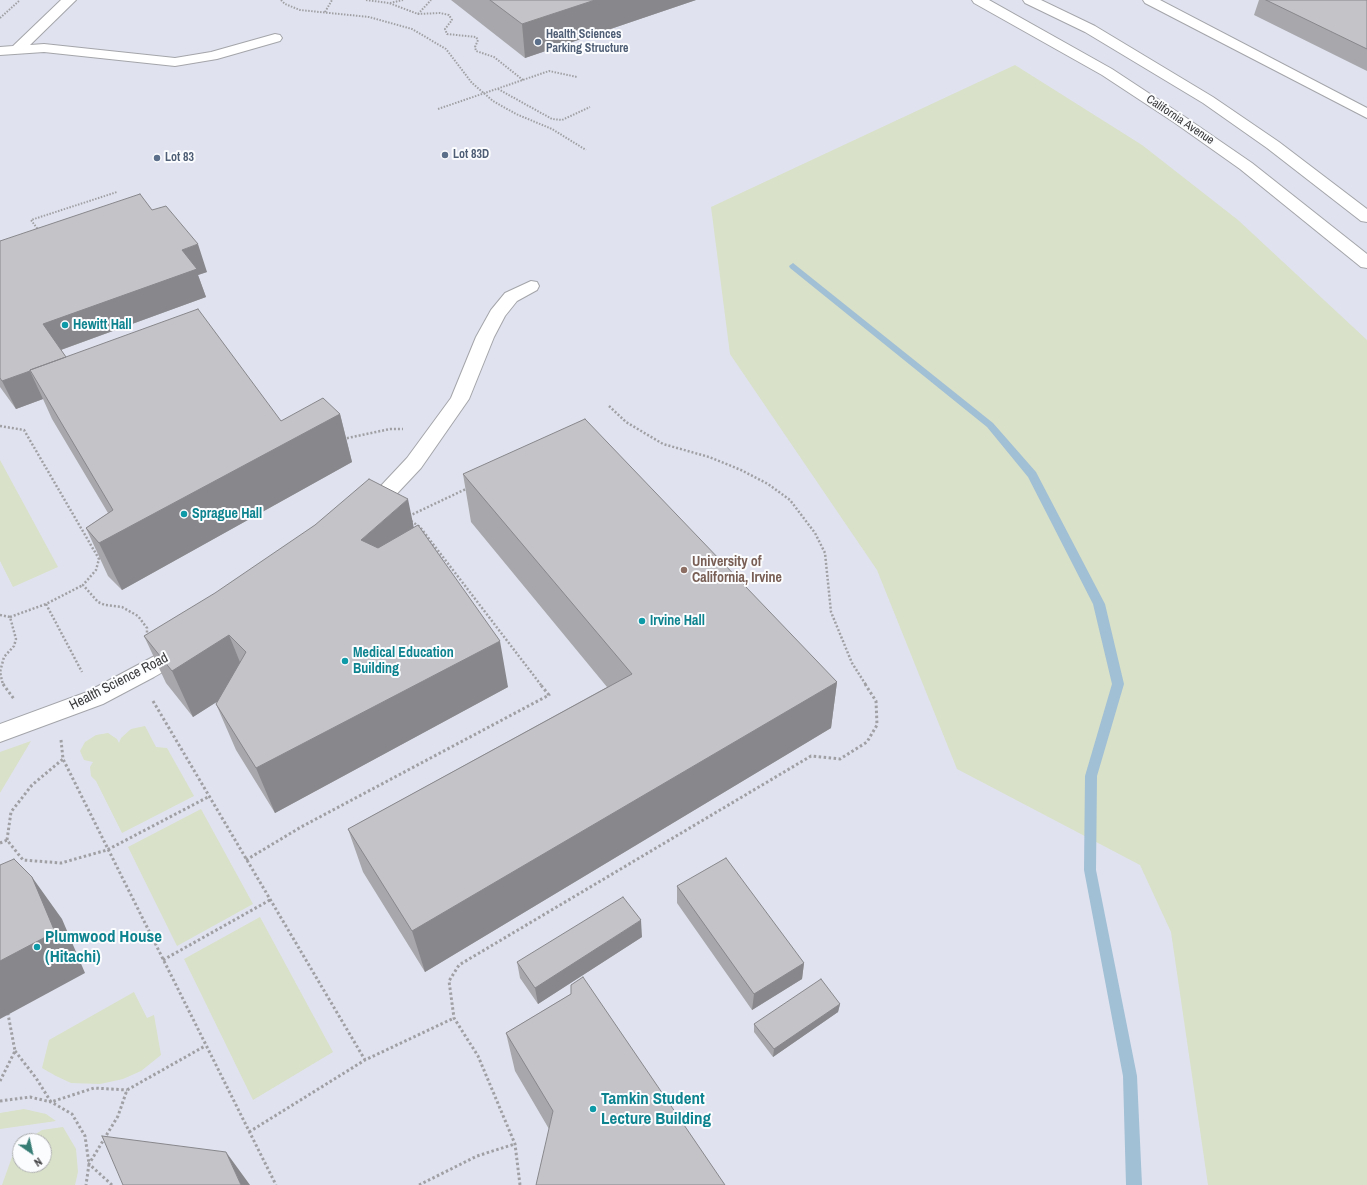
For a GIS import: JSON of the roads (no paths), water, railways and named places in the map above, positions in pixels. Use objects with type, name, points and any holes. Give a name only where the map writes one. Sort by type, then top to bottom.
[{"type":"street","name":"California Avenue","points":[[979,0],[1107,72],[1180,120],[1246,166],[1367,263]]},
{"type":"street","points":[[1030,0],[1090,29],[1151,64],[1202,96],[1273,145],[1367,217]]},
{"type":"lane","points":[[18,49],[69,0]]},
{"type":"lane","points":[[1150,0],[1367,114]]},
{"type":"lane","points":[[0,51],[18,49],[75,51],[175,62],[212,56],[275,38]]},
{"type":"lane","points":[[357,523],[414,463],[460,399],[485,337],[497,314],[511,297],[530,286]]},
{"type":"lane","name":"Health Science Road","points":[[0,733],[58,713],[95,698],[146,671],[195,642]]},
{"type":"waterway","points":[[793,266],[990,425],[1032,475],[1099,604],[1118,684],[1091,776],[1090,870],[1130,1076],[1134,1185]]},
{"type":"place","name":"Health Sciences Parking Structure","points":[[538,42]]},
{"type":"place","name":"Lot 83D","points":[[445,155]]},
{"type":"place","name":"Lot 83","points":[[157,158]]},
{"type":"place","name":"Hewitt Hall","points":[[65,325]]},
{"type":"place","name":"Sprague Hall","points":[[184,514]]},
{"type":"place","name":"University of California, Irvine","points":[[684,570]]},
{"type":"place","name":"Irvine Hall","points":[[642,621]]},
{"type":"place","name":"Medical Education Building","points":[[345,661]]},
{"type":"place","name":"Plumwood House (Hitachi)","points":[[37,947]]},
{"type":"place","name":"Tamkin Student Lecture Building","points":[[593,1109]]}]
